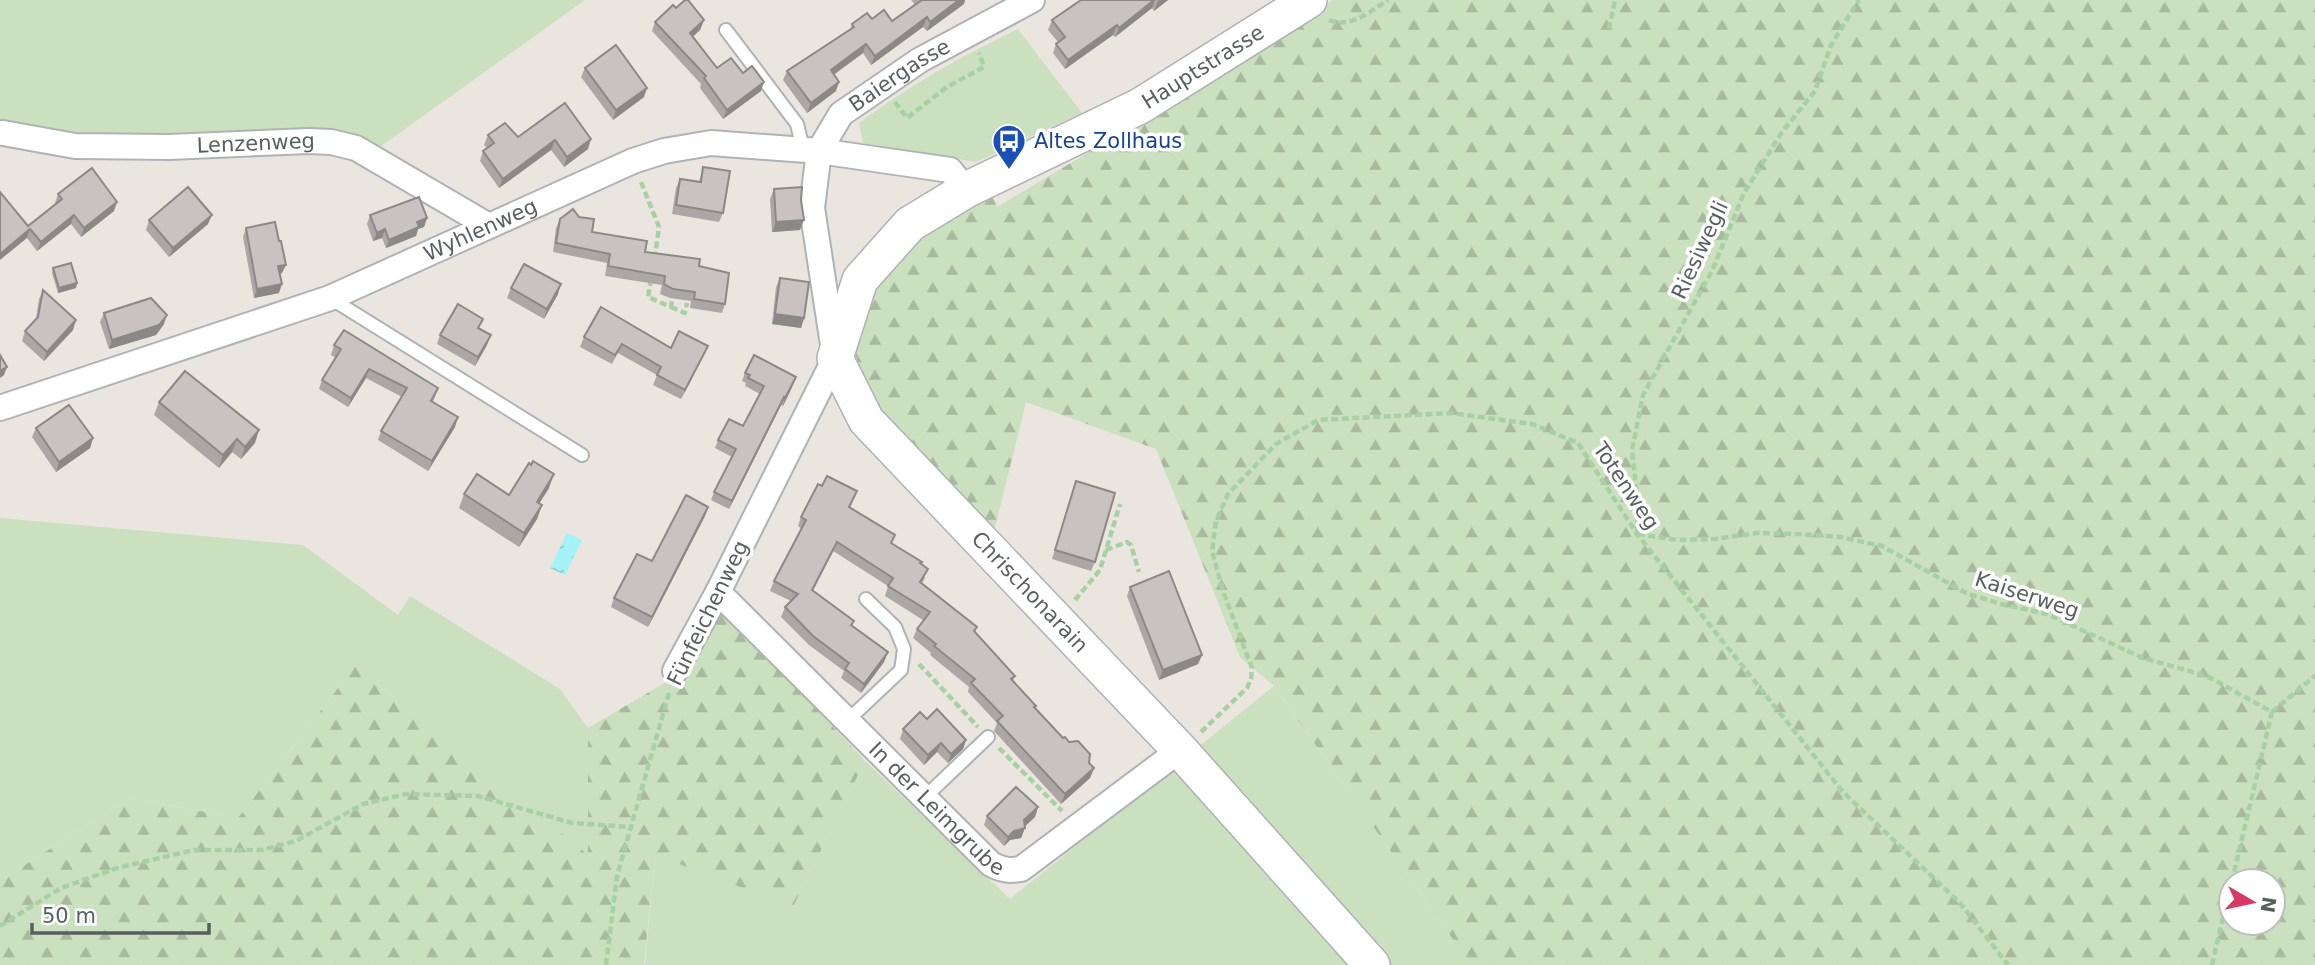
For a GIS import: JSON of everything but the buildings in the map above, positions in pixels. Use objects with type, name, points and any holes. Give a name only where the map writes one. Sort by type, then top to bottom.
[{"type":"street","name":"Baiergasse","points":[[835,358],[812,208],[811,150],[841,114],[883,85],[920,60],[1032,0]]},
{"type":"street","name":"Hauptstrasse","points":[[955,197],[1140,106],[1309,0]]},
{"type":"street","name":"Lenzenweg","points":[[3,133],[75,146],[169,147],[331,142],[356,148],[489,226]]},
{"type":"street","name":"Wyhlenweg","points":[[0,408],[330,298],[633,162],[664,151],[710,143],[811,150],[950,170],[955,197]]},
{"type":"street","points":[[835,358],[860,280],[910,224],[955,197]]},
{"type":"street","name":"Fünfeichenweg","points":[[674,671],[718,592],[835,358]]},
{"type":"street","name":"Chrischonarain","points":[[835,358],[866,420],[1180,751],[1372,965]]},
{"type":"street","name":"In der Leimgrube","points":[[718,592],[990,864],[1011,871],[1021,869],[1180,751]]},
{"type":"lane","points":[[726,30],[797,124],[811,150]]},
{"type":"lane","points":[[330,298],[582,455]]},
{"type":"lane","points":[[848,721],[901,670],[904,649],[895,627],[866,599]]},
{"type":"lane","points":[[924,798],[988,737]]},
{"type":"path","points":[[1309,0],[1323,17],[1338,24],[1356,20],[1388,0]]},
{"type":"path","points":[[1609,29],[1615,0]]},
{"type":"path","name":"Riesiwegli","points":[[1637,534],[1637,496],[1632,450],[1643,395],[1712,271],[1744,192],[1782,132],[1815,91],[1831,45],[1858,0]]},
{"type":"path","points":[[883,85],[907,118],[947,87],[984,67],[970,33]]},
{"type":"path","points":[[633,162],[659,228],[654,262]]},
{"type":"path","points":[[652,274],[648,297],[671,304],[685,313],[687,303]]},
{"type":"path","name":"Totenweg","points":[[1180,751],[1247,688],[1251,680],[1252,668],[1248,654],[1223,591],[1212,551],[1216,521],[1228,495],[1276,444],[1318,420],[1451,413],[1532,424],[1578,443],[1637,534],[1843,792],[1960,903],[2008,965]]},
{"type":"path","points":[[1075,601],[1100,570],[1120,504]]},
{"type":"path","name":"Kaiserweg","points":[[1637,534],[1677,540],[1715,539],[1758,533],[1798,534],[1840,537],[1882,546],[1966,593],[2047,614],[2143,658],[2207,676],[2272,712]]},
{"type":"path","points":[[1106,550],[1126,542],[1131,545],[1139,572]]},
{"type":"path","name":"Fünfeichenweg","points":[[606,965],[617,876],[674,671]]},
{"type":"path","points":[[2235,867],[2272,712],[2315,676]]},
{"type":"path","points":[[0,926],[61,888],[117,868],[194,850],[262,850],[296,841],[363,804],[405,794],[478,796],[572,823],[631,827]]},
{"type":"path","points":[[2212,965],[2218,937]]},
{"type":"green space","points":[[0,0],[585,0],[380,147],[3,133],[0,136]]},
{"type":"green space","points":[[1333,0],[2315,0],[2315,965],[1471,965],[1274,686],[1240,657],[1156,449],[1026,402],[993,536],[874,408],[853,348],[875,284],[920,233],[992,195],[997,207],[1206,82]]},
{"type":"green space","points":[[1018,29],[1082,113],[976,162],[863,143],[859,123],[936,72]]},
{"type":"green space","points":[[0,518],[303,545],[398,615],[410,596],[560,689],[588,728],[588,856],[355,666],[238,818],[129,798],[0,881]]},
{"type":"green space","points":[[721,607],[865,761],[793,907],[655,855],[644,965],[0,965],[0,881],[129,798],[238,818],[355,666],[588,855],[588,728],[683,672]]},
{"type":"green space","points":[[1274,686],[1471,965],[645,965],[655,854],[793,907],[865,761],[1010,899]]},
{"type":"water","points":[[567,533],[582,540],[565,575],[550,568]]},
{"type":"place","name":"Altes Zollhaus","points":[[1009,171]]}]
